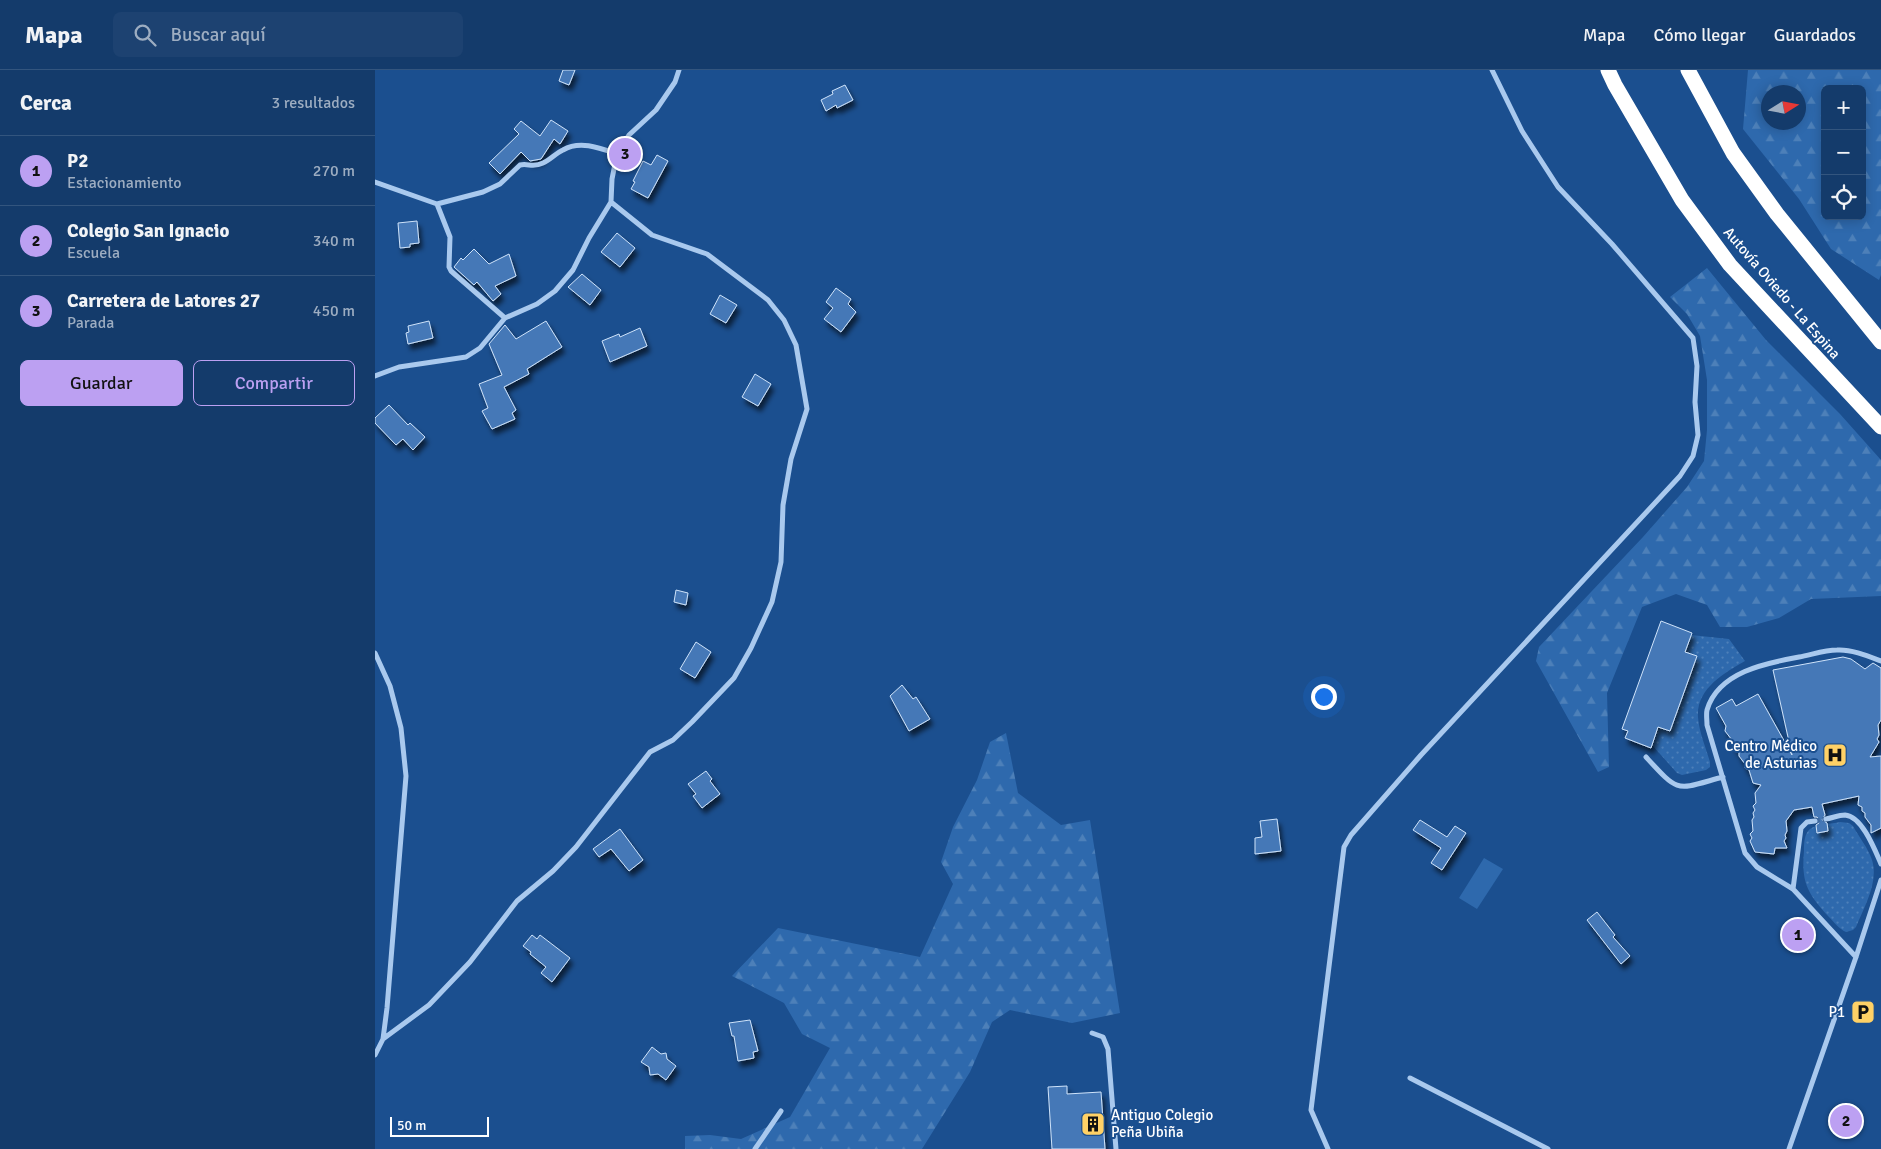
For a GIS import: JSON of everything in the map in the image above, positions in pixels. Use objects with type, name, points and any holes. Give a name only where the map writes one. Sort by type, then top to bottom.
[{"type":"highway","name":"Autovía Oviedo - La Espina","points":[[1608,70],[1682,200],[1730,265],[1881,427]]},
{"type":"highway","points":[[1689,70],[1733,153],[1777,214],[1881,342]]},
{"type":"street","points":[[375,376],[399,366],[466,357],[480,348],[505,318],[537,304],[555,291],[573,270],[589,238],[611,202],[612,179],[617,154],[629,136],[656,110],[675,82],[679,70]]},
{"type":"street","points":[[1328,1149],[1311,1110],[1344,847],[1351,835],[1421,754],[1680,476],[1693,456],[1698,435],[1695,402],[1697,366],[1693,338],[1672,311],[1558,187],[1522,131],[1492,70]]},
{"type":"street","points":[[375,182],[437,204],[483,192],[500,184],[520,165],[531,166],[543,163],[570,147],[589,145],[617,154]]},
{"type":"street","points":[[383,1039],[429,1005],[470,962],[517,901],[553,871],[576,847],[650,752],[673,740],[734,678],[751,648],[772,602],[781,562],[783,505],[791,459],[807,409],[796,345],[784,320],[768,300],[707,254],[652,235],[611,202]]},
{"type":"street","points":[[437,204],[450,237],[449,267],[451,271],[505,318]]},
{"type":"street","points":[[1856,957],[1793,889],[1757,867],[1745,853],[1707,725],[1707,711],[1714,696],[1727,682],[1748,670],[1768,663],[1837,650],[1857,653],[1881,661]]},
{"type":"street","points":[[375,653],[390,686],[401,728],[406,776],[383,1039],[375,1054]]},
{"type":"street","points":[[1647,757],[1670,783],[1681,788],[1723,777]]},
{"type":"street","points":[[1826,819],[1846,815],[1856,819],[1872,844],[1881,864]]},
{"type":"street","points":[[1793,889],[1801,828],[1807,822],[1815,821]]},
{"type":"street","points":[[1789,1149],[1881,880]]},
{"type":"street","points":[[1092,1033],[1103,1037],[1108,1049],[1116,1149]]},
{"type":"street","points":[[1410,1078],[1548,1149]]},
{"type":"street","points":[[755,1149],[781,1111]]},
{"type":"green space","points":[[1748,70],[1881,70],[1881,275],[1879,280],[1831,249],[1799,199],[1743,129]]},
{"type":"green space","points":[[1707,268],[1766,340],[1840,414],[1881,460],[1881,596],[1811,599],[1779,618],[1747,627],[1720,627],[1707,605],[1676,594],[1642,607],[1607,693],[1609,767],[1598,772],[1536,661],[1539,647],[1643,537],[1687,487],[1704,461],[1707,430],[1707,380],[1700,336],[1687,314],[1670,297]]},
{"type":"green space","points":[[1691,635],[1729,639],[1745,661],[1720,677],[1706,690],[1699,707],[1698,717],[1701,734],[1710,767],[1706,770],[1682,775],[1677,773],[1652,745],[1658,727],[1670,731],[1697,657],[1685,652]]},
{"type":"green space","points":[[1006,733],[1018,793],[1061,825],[1090,820],[1120,1013],[1072,1023],[1010,1010],[992,1022],[970,1072],[922,1149],[685,1149],[685,1136],[710,1135],[741,1139],[790,1117],[830,1048],[802,1034],[784,1003],[732,976],[778,928],[920,957],[953,884],[941,862],[953,827],[977,780],[990,742]]},
{"type":"green space","points":[[1840,822],[1849,823],[1853,826],[1868,851],[1874,868],[1870,894],[1856,927],[1846,932],[1822,909],[1811,894],[1805,880],[1803,862],[1804,842],[1808,831],[1817,826]]},
{"type":"green space","points":[[1484,858],[1503,869],[1477,909],[1459,898]]},
{"type":"building","points":[[563,70],[575,70],[569,85],[559,81]]},
{"type":"building","points":[[845,85],[853,100],[837,108],[836,105],[826,111],[821,100],[833,94],[832,91]]},
{"type":"building","points":[[551,120],[568,131],[560,144],[554,139],[541,159],[530,161],[521,152],[500,174],[489,163],[519,134],[514,129],[521,121],[540,136]]},
{"type":"building","points":[[657,155],[668,161],[648,198],[631,189],[643,161],[651,165]]},
{"type":"building","points":[[417,221],[419,243],[410,244],[410,247],[400,248],[398,223]]},
{"type":"building","points":[[617,233],[635,248],[620,267],[601,252]]},
{"type":"building","points":[[474,249],[489,264],[509,254],[516,276],[495,286],[501,294],[493,301],[477,282],[474,285],[454,267],[461,258],[463,260]]},
{"type":"building","points":[[582,274],[601,290],[590,305],[568,287]]},
{"type":"building","points":[[836,288],[851,299],[848,304],[856,312],[841,332],[824,319],[833,308],[826,302]]},
{"type":"building","points":[[720,295],[737,305],[726,323],[710,314]]},
{"type":"building","points":[[429,321],[433,338],[408,344],[406,333],[409,332],[408,326]]},
{"type":"building","points":[[546,321],[562,347],[527,369],[529,374],[504,387],[516,410],[512,413],[515,419],[492,429],[482,411],[488,408],[479,384],[502,375],[489,344],[505,325],[516,339]]},
{"type":"building","points":[[640,328],[647,346],[610,362],[602,341],[619,334],[620,337]]},
{"type":"building","points":[[755,374],[771,384],[758,406],[742,397]]},
{"type":"building","points":[[389,405],[408,425],[410,423],[425,437],[413,450],[403,439],[396,445],[375,423],[375,418]]},
{"type":"building","points":[[676,590],[688,593],[686,605],[674,602]]},
{"type":"building","points":[[1661,621],[1692,633],[1685,652],[1697,656],[1670,731],[1658,727],[1651,748],[1625,738],[1628,731],[1622,729]]},
{"type":"building","points":[[696,642],[711,652],[695,678],[680,669]]},
{"type":"building","name":"Centro Médico de Asturias","points":[[1843,657],[1851,659],[1865,669],[1873,663],[1881,668],[1881,720],[1878,725],[1879,735],[1877,739],[1879,742],[1870,757],[1881,756],[1881,828],[1871,833],[1871,825],[1862,811],[1862,807],[1858,805],[1859,796],[1822,804],[1825,815],[1822,820],[1827,823],[1828,831],[1817,833],[1816,825],[1819,823],[1819,820],[1817,817],[1814,817],[1812,807],[1794,810],[1786,821],[1787,831],[1784,841],[1787,848],[1775,848],[1774,854],[1755,852],[1750,841],[1752,838],[1750,834],[1753,831],[1752,820],[1755,810],[1753,806],[1756,803],[1755,793],[1761,785],[1753,783],[1749,770],[1745,768],[1739,752],[1735,750],[1732,740],[1725,731],[1726,726],[1716,708],[1732,699],[1736,706],[1758,694],[1792,755],[1773,670]]},
{"type":"building","points":[[902,685],[913,699],[916,697],[930,719],[909,731],[890,696]]},
{"type":"building","points":[[706,771],[712,779],[710,781],[720,794],[702,808],[693,796],[696,794],[688,784]]},
{"type":"building","points":[[1277,819],[1281,851],[1255,854],[1255,838],[1262,837],[1260,821]]},
{"type":"building","points":[[1420,820],[1447,837],[1455,826],[1466,833],[1442,870],[1431,863],[1441,848],[1413,830]]},
{"type":"building","points":[[620,829],[643,860],[629,871],[611,849],[599,857],[593,849]]},
{"type":"building","points":[[1597,912],[1615,935],[1613,937],[1630,956],[1621,964],[1587,920]]},
{"type":"building","points":[[532,935],[537,939],[540,935],[570,958],[552,982],[541,973],[546,967],[523,946]]},
{"type":"building","points":[[750,1020],[758,1051],[753,1052],[754,1058],[738,1061],[734,1036],[732,1036],[729,1023]]},
{"type":"building","points":[[652,1047],[661,1054],[666,1053],[667,1059],[676,1066],[666,1080],[658,1074],[650,1075],[649,1067],[641,1062]]},
{"type":"building","name":"Antiguo Colegio Peña Ubiña","points":[[1067,1086],[1067,1094],[1101,1092],[1105,1149],[1052,1149],[1048,1087]]},
{"type":"tunnel","points":[[1815,821],[1826,819]]},
{"type":"place","name":"Carretera de Latores 27","points":[[625,154]]},
{"type":"place","name":"Centro Médico de Asturias","points":[[1835,755]]},
{"type":"place","name":"P2","points":[[1798,935]]},
{"type":"place","name":"P1","points":[[1863,1012]]},
{"type":"place","name":"Colegio San Ignacio","points":[[1846,1121]]},
{"type":"place","name":"Antiguo Colegio Peña Ubiña","points":[[1093,1124]]}]
